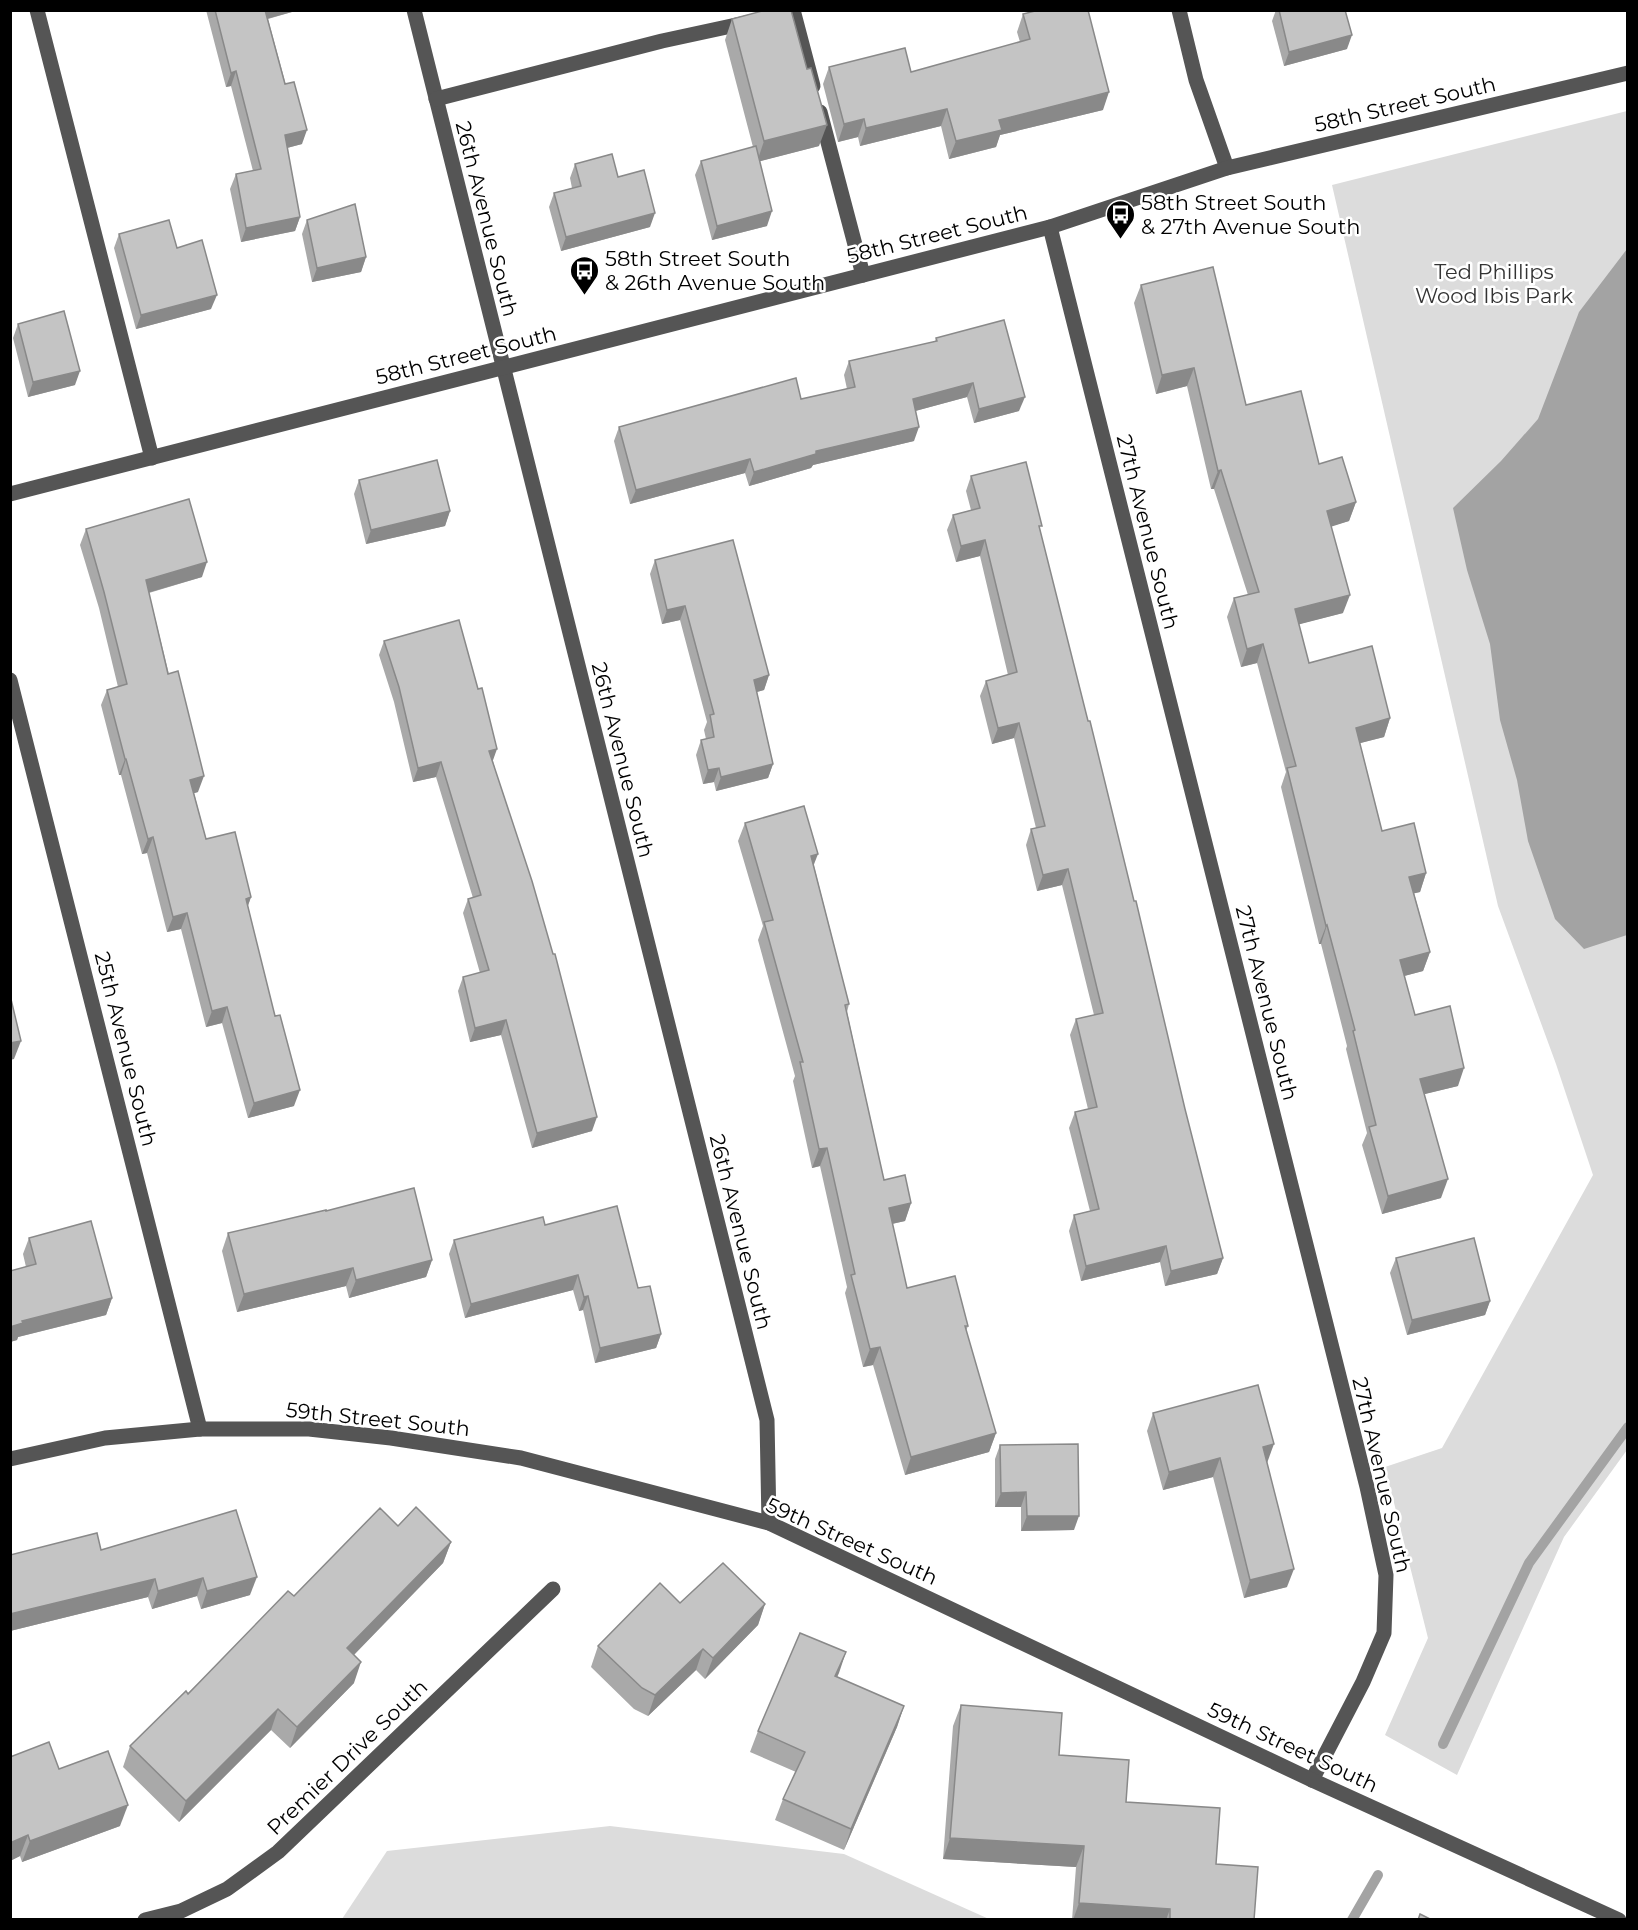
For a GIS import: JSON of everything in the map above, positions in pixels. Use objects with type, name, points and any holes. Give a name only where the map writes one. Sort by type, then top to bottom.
[{"type":"street","points":[[37,10],[152,458]]},
{"type":"street","name":"26th Avenue South","points":[[414,10],[767,1420],[769,1523]]},
{"type":"street","points":[[1179,10],[1196,80],[1227,168]]},
{"type":"street","points":[[790,12],[863,275]]},
{"type":"street","points":[[436,99],[662,41],[761,19]]},
{"type":"street","name":"58th Street South","points":[[10,494],[1050,227],[1227,168],[1628,73]]},
{"type":"street","name":"27th Avenue South","points":[[1050,227],[1364,1475],[1386,1575],[1384,1633],[1363,1682],[1312,1780]]},
{"type":"street","name":"25th Avenue South","points":[[10,680],[200,1429]]},
{"type":"street","name":"59th Street South","points":[[10,1459],[105,1438],[200,1429],[309,1429],[391,1437],[509,1456],[769,1523],[1312,1780],[1619,1920]]},
{"type":"street","name":"Premier Drive South","points":[[145,1920],[181,1911],[226,1889],[278,1852],[553,1589]]},
{"type":"green space","name":"Ted Phillips Wood Ibis Park","points":[[1627,111],[1627,1450],[1564,1537],[1457,1775],[1385,1735],[1428,1638],[1385,1467],[1442,1448],[1593,1175],[1556,1064],[1498,906],[1332,185]]},
{"type":"green space","points":[[610,1826],[844,1854],[989,1919],[342,1919],[387,1851]]},
{"type":"shaded area","points":[[1627,249],[1627,935],[1584,949],[1555,919],[1528,841],[1517,780],[1500,720],[1490,644],[1467,570],[1453,508],[1501,461],[1538,419],[1579,312]]},
{"type":"building","points":[[215,10],[265,10],[285,84],[294,82],[307,130],[285,135],[300,217],[246,228],[236,174],[261,169],[236,71],[231,73]]},
{"type":"building","points":[[766,10],[791,10],[807,69],[811,68],[827,125],[764,141],[732,19]]},
{"type":"building","points":[[1039,10],[1088,10],[1109,92],[999,120],[1002,130],[956,141],[947,109],[866,128],[864,119],[844,124],[829,67],[905,48],[911,72],[1030,39],[1023,14]]},
{"type":"building","points":[[1279,10],[1345,10],[1352,35],[1289,52]]},
{"type":"building","points":[[756,146],[772,211],[717,226],[701,161]]},
{"type":"building","points":[[612,154],[618,177],[644,170],[655,213],[566,237],[554,193],[581,186],[575,164]]},
{"type":"building","points":[[355,204],[366,257],[317,268],[307,220]]},
{"type":"building","points":[[169,220],[177,248],[202,240],[217,295],[141,315],[119,234]]},
{"type":"building","points":[[1213,267],[1246,405],[1301,391],[1319,464],[1342,457],[1356,502],[1327,511],[1350,595],[1295,609],[1309,663],[1372,646],[1390,718],[1356,728],[1382,831],[1414,823],[1426,873],[1409,877],[1430,952],[1400,960],[1415,1015],[1450,1006],[1464,1068],[1420,1079],[1448,1179],[1388,1196],[1369,1127],[1376,1125],[1353,1031],[1355,1030],[1326,926],[1287,768],[1296,766],[1263,644],[1247,649],[1234,598],[1259,592],[1221,470],[1218,471],[1194,368],[1162,375],[1141,285]]},
{"type":"building","points":[[64,311],[80,371],[33,382],[18,324]]},
{"type":"building","points":[[1004,320],[1025,397],[979,409],[973,383],[913,399],[919,427],[816,451],[816,454],[754,472],[750,459],[636,490],[619,427],[796,378],[801,399],[855,387],[849,361],[937,341],[936,338]]},
{"type":"building","points":[[437,460],[450,511],[371,530],[359,480]]},
{"type":"building","points":[[1026,462],[1042,526],[1039,526],[1134,901],[1136,901],[1223,1258],[1171,1271],[1166,1246],[1086,1266],[1074,1215],[1099,1209],[1075,1112],[1097,1107],[1076,1019],[1103,1013],[1068,869],[1043,875],[1031,829],[1045,826],[1019,723],[998,728],[986,681],[1017,672],[985,540],[961,546],[953,515],[980,508],[971,476]]},
{"type":"building","points":[[189,499],[207,562],[146,580],[168,674],[178,671],[204,776],[190,780],[206,839],[235,832],[251,897],[246,899],[275,1016],[280,1015],[300,1090],[254,1103],[227,1007],[212,1011],[187,913],[173,917],[153,837],[148,839],[107,690],[127,684],[86,529]]},
{"type":"building","points":[[733,540],[769,675],[754,680],[773,764],[721,777],[719,768],[708,770],[701,740],[714,737],[710,715],[714,714],[685,606],[667,610],[655,560]]},
{"type":"building","points":[[459,620],[478,689],[482,688],[497,749],[489,751],[532,881],[553,954],[555,954],[597,1117],[537,1133],[506,1020],[475,1028],[463,977],[489,970],[468,899],[481,895],[441,762],[418,768],[399,687],[384,641]]},
{"type":"building","points":[[804,806],[818,854],[811,856],[849,1004],[845,1005],[884,1180],[905,1175],[911,1203],[889,1208],[907,1288],[955,1276],[968,1326],[965,1326],[996,1433],[911,1457],[880,1347],[870,1349],[851,1275],[855,1274],[827,1148],[819,1149],[800,1062],[803,1062],[764,922],[773,920],[745,823]]},
{"type":"building","points":[[10,995],[21,1041],[10,1043]]},
{"type":"building","points":[[414,1188],[432,1260],[356,1280],[353,1268],[244,1294],[228,1233]]},
{"type":"building","points":[[617,1206],[638,1288],[650,1286],[661,1334],[600,1348],[588,1296],[584,1297],[578,1275],[471,1304],[454,1240],[543,1217],[545,1225]]},
{"type":"building","points":[[91,1221],[112,1298],[22,1321],[23,1323],[10,1327],[10,1271],[36,1264],[29,1238]]},
{"type":"building","points":[[1474,1238],[1490,1301],[1412,1320],[1396,1258]]},
{"type":"building","points":[[1258,1385],[1274,1444],[1263,1447],[1294,1569],[1250,1580],[1220,1458],[1169,1472],[1153,1413]]},
{"type":"building","points":[[1078,1444],[1079,1516],[1027,1516],[1026,1492],[1001,1493],[1000,1445]]},
{"type":"building","points":[[416,1507],[451,1542],[347,1648],[361,1662],[297,1727],[278,1709],[186,1801],[130,1746],[186,1691],[188,1694],[288,1591],[294,1596],[380,1508],[398,1526]]},
{"type":"building","points":[[236,1510],[257,1577],[207,1591],[203,1578],[158,1591],[155,1579],[10,1614],[10,1555],[97,1533],[101,1550]]},
{"type":"building","points":[[723,1563],[765,1604],[713,1658],[703,1649],[655,1695],[642,1688],[598,1646],[660,1583],[680,1603]]},
{"type":"building","points":[[800,1633],[846,1652],[835,1676],[904,1706],[851,1829],[783,1799],[805,1752],[758,1731]]},
{"type":"building","points":[[961,1705],[1062,1713],[1059,1755],[1129,1760],[1126,1802],[1220,1808],[1216,1864],[1258,1867],[1254,1920],[1170,1920],[1170,1909],[1079,1903],[1084,1846],[950,1838]]},
{"type":"building","points":[[49,1742],[59,1769],[108,1751],[128,1805],[30,1841],[28,1835],[10,1843],[10,1757]]},
{"type":"building","points":[[1420,1914],[1432,1920],[1418,1920]]},
{"type":"waterway","points":[[1443,1744],[1529,1563],[1628,1427]]},
{"type":"waterway","points":[[1352,1920],[1378,1875]]},
{"type":"place","name":"58th Street South & 27th Avenue South","points":[[1120,240]]},
{"type":"place","name":"58th Street South & 26th Avenue South","points":[[584,296]]}]
